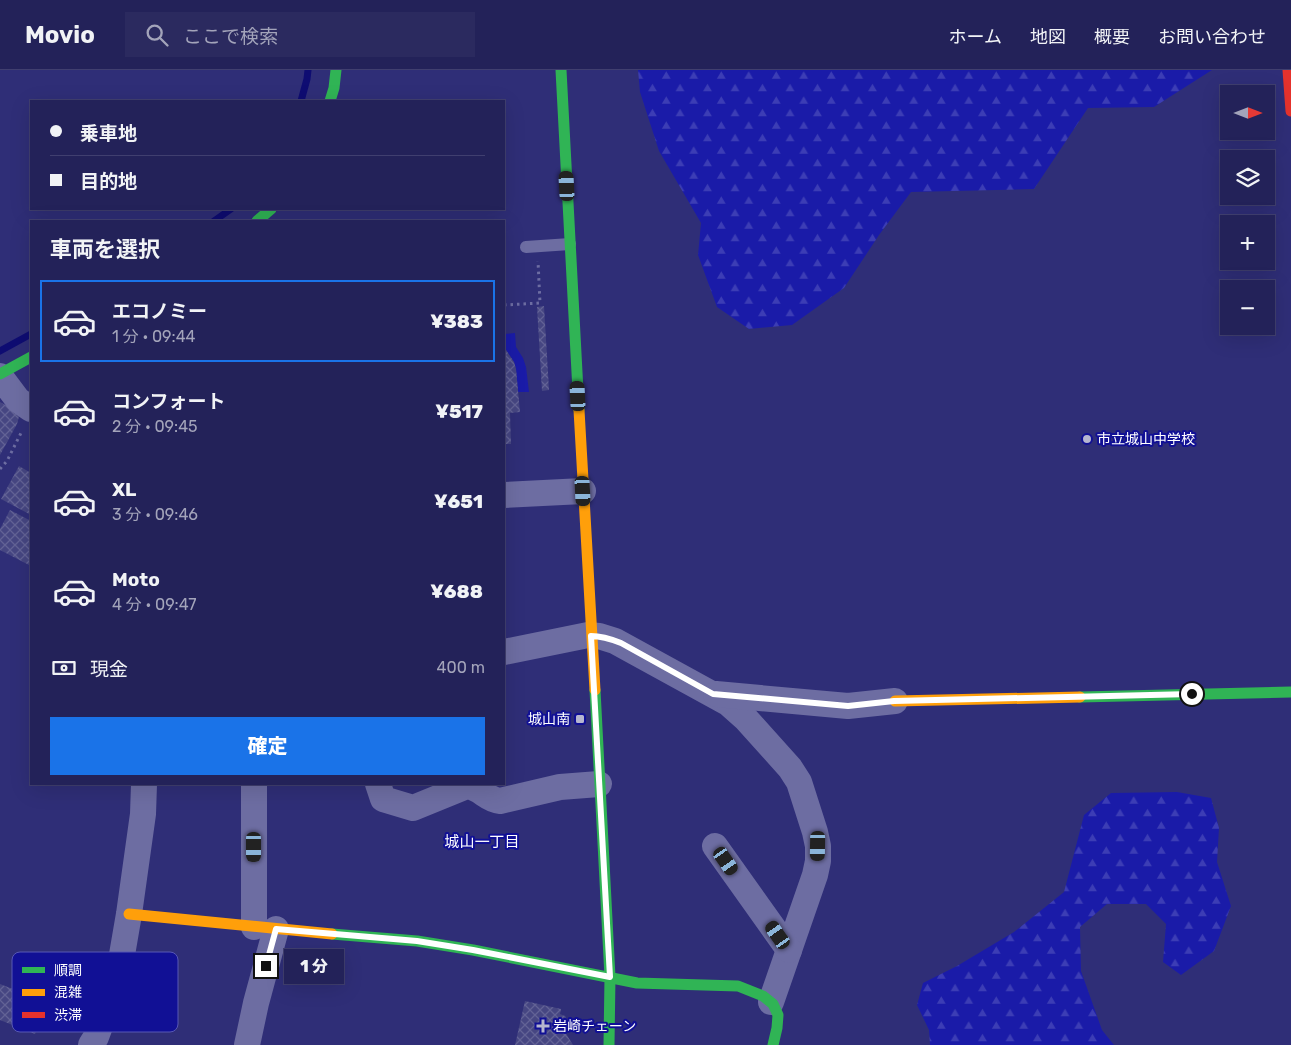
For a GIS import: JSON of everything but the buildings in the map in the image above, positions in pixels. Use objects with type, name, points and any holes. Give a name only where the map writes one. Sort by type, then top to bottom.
[{"type":"street","points":[[330,100],[336,70]]},
{"type":"street","points":[[562,70],[610,977],[609,1045]]},
{"type":"street","points":[[1288,70],[1291,111]]},
{"type":"street","points":[[258,220],[270,210]]},
{"type":"street","points":[[27,418],[18,400],[0,375],[30,358]]},
{"type":"street","points":[[505,495],[583,491]]},
{"type":"street","points":[[505,652],[577,637],[599,636],[621,643],[728,703],[742,715],[795,775],[802,789],[816,832],[818,861],[815,875],[771,1002]]},
{"type":"street","points":[[713,694],[848,706],[894,701],[1291,692]]},
{"type":"street","points":[[378,785],[383,799],[413,808],[467,786],[480,790],[494,800],[500,801],[560,788],[599,784]]},
{"type":"street","points":[[122,952],[143,814],[144,785]]},
{"type":"street","points":[[247,1045],[256,1003],[265,928],[254,785]]},
{"type":"street","points":[[716,846],[789,950]]},
{"type":"street","points":[[129,914],[417,941],[642,983],[738,986],[763,996],[773,1004],[778,1015],[777,1028],[772,1045]]},
{"type":"street","points":[[90,1045],[98,1032]]},
{"type":"lane","points":[[526,247],[570,244]]},
{"type":"path","points":[[505,305],[540,303],[538,261],[545,260]]},
{"type":"path","points":[[0,469],[7,461],[27,418]]},
{"type":"green space","points":[[638,70],[1212,70],[1154,107],[1088,108],[1034,189],[911,192],[879,235],[844,288],[792,325],[749,329],[717,307],[698,255],[701,223],[659,151],[640,92]]},
{"type":"green space","points":[[515,333],[516,347],[526,367],[529,392],[518,392],[514,362],[506,350],[505,334]]},
{"type":"green space","points":[[1177,792],[1211,798],[1219,828],[1217,862],[1231,906],[1214,951],[1181,975],[1163,962],[1166,924],[1146,904],[1107,904],[1080,927],[1081,971],[1102,1030],[1114,1045],[930,1045],[929,1030],[917,1005],[923,983],[957,966],[1014,932],[1064,892],[1084,815],[1111,793]]},
{"type":"waterway","points":[[301,100],[308,70]]},
{"type":"waterway","points":[[215,220],[230,210]]},
{"type":"waterway","points":[[0,351],[30,335]]},
{"type":"traffic: fast","points":[[330,100],[336,70]]},
{"type":"traffic: fast","points":[[561,70],[579,410]]},
{"type":"traffic: fast","points":[[258,220],[270,210]]},
{"type":"traffic: fast","points":[[0,374],[30,358]]},
{"type":"traffic: fast","points":[[595,690],[610,977],[609,1045]]},
{"type":"traffic: fast","points":[[1080,697],[1291,692]]},
{"type":"traffic: fast","points":[[332,934],[417,941],[473,950],[637,983],[738,986],[763,996],[773,1004],[778,1015],[773,1045]]},
{"type":"traffic: slow","points":[[579,410],[595,690]]},
{"type":"traffic: slow","points":[[895,701],[1080,697]]},
{"type":"traffic: slow","points":[[129,914],[332,934]]},
{"type":"traffic: jam","points":[[1288,70],[1291,111]]},
{"type":"place","name":"市立城山中学校","points":[[1087,439]]},
{"type":"place","name":"城山南","points":[[580,719]]},
{"type":"place","name":"岩崎チェーン","points":[[543,1026]]},
{"type":"district","name":"城山一丁目","points":[[482,842]]},
{"type":"route","points":[[266,966],[276,929],[417,941],[610,977],[591,636],[599,636],[621,643],[713,694],[747,698],[848,706],[894,701],[1192,694]]}]
